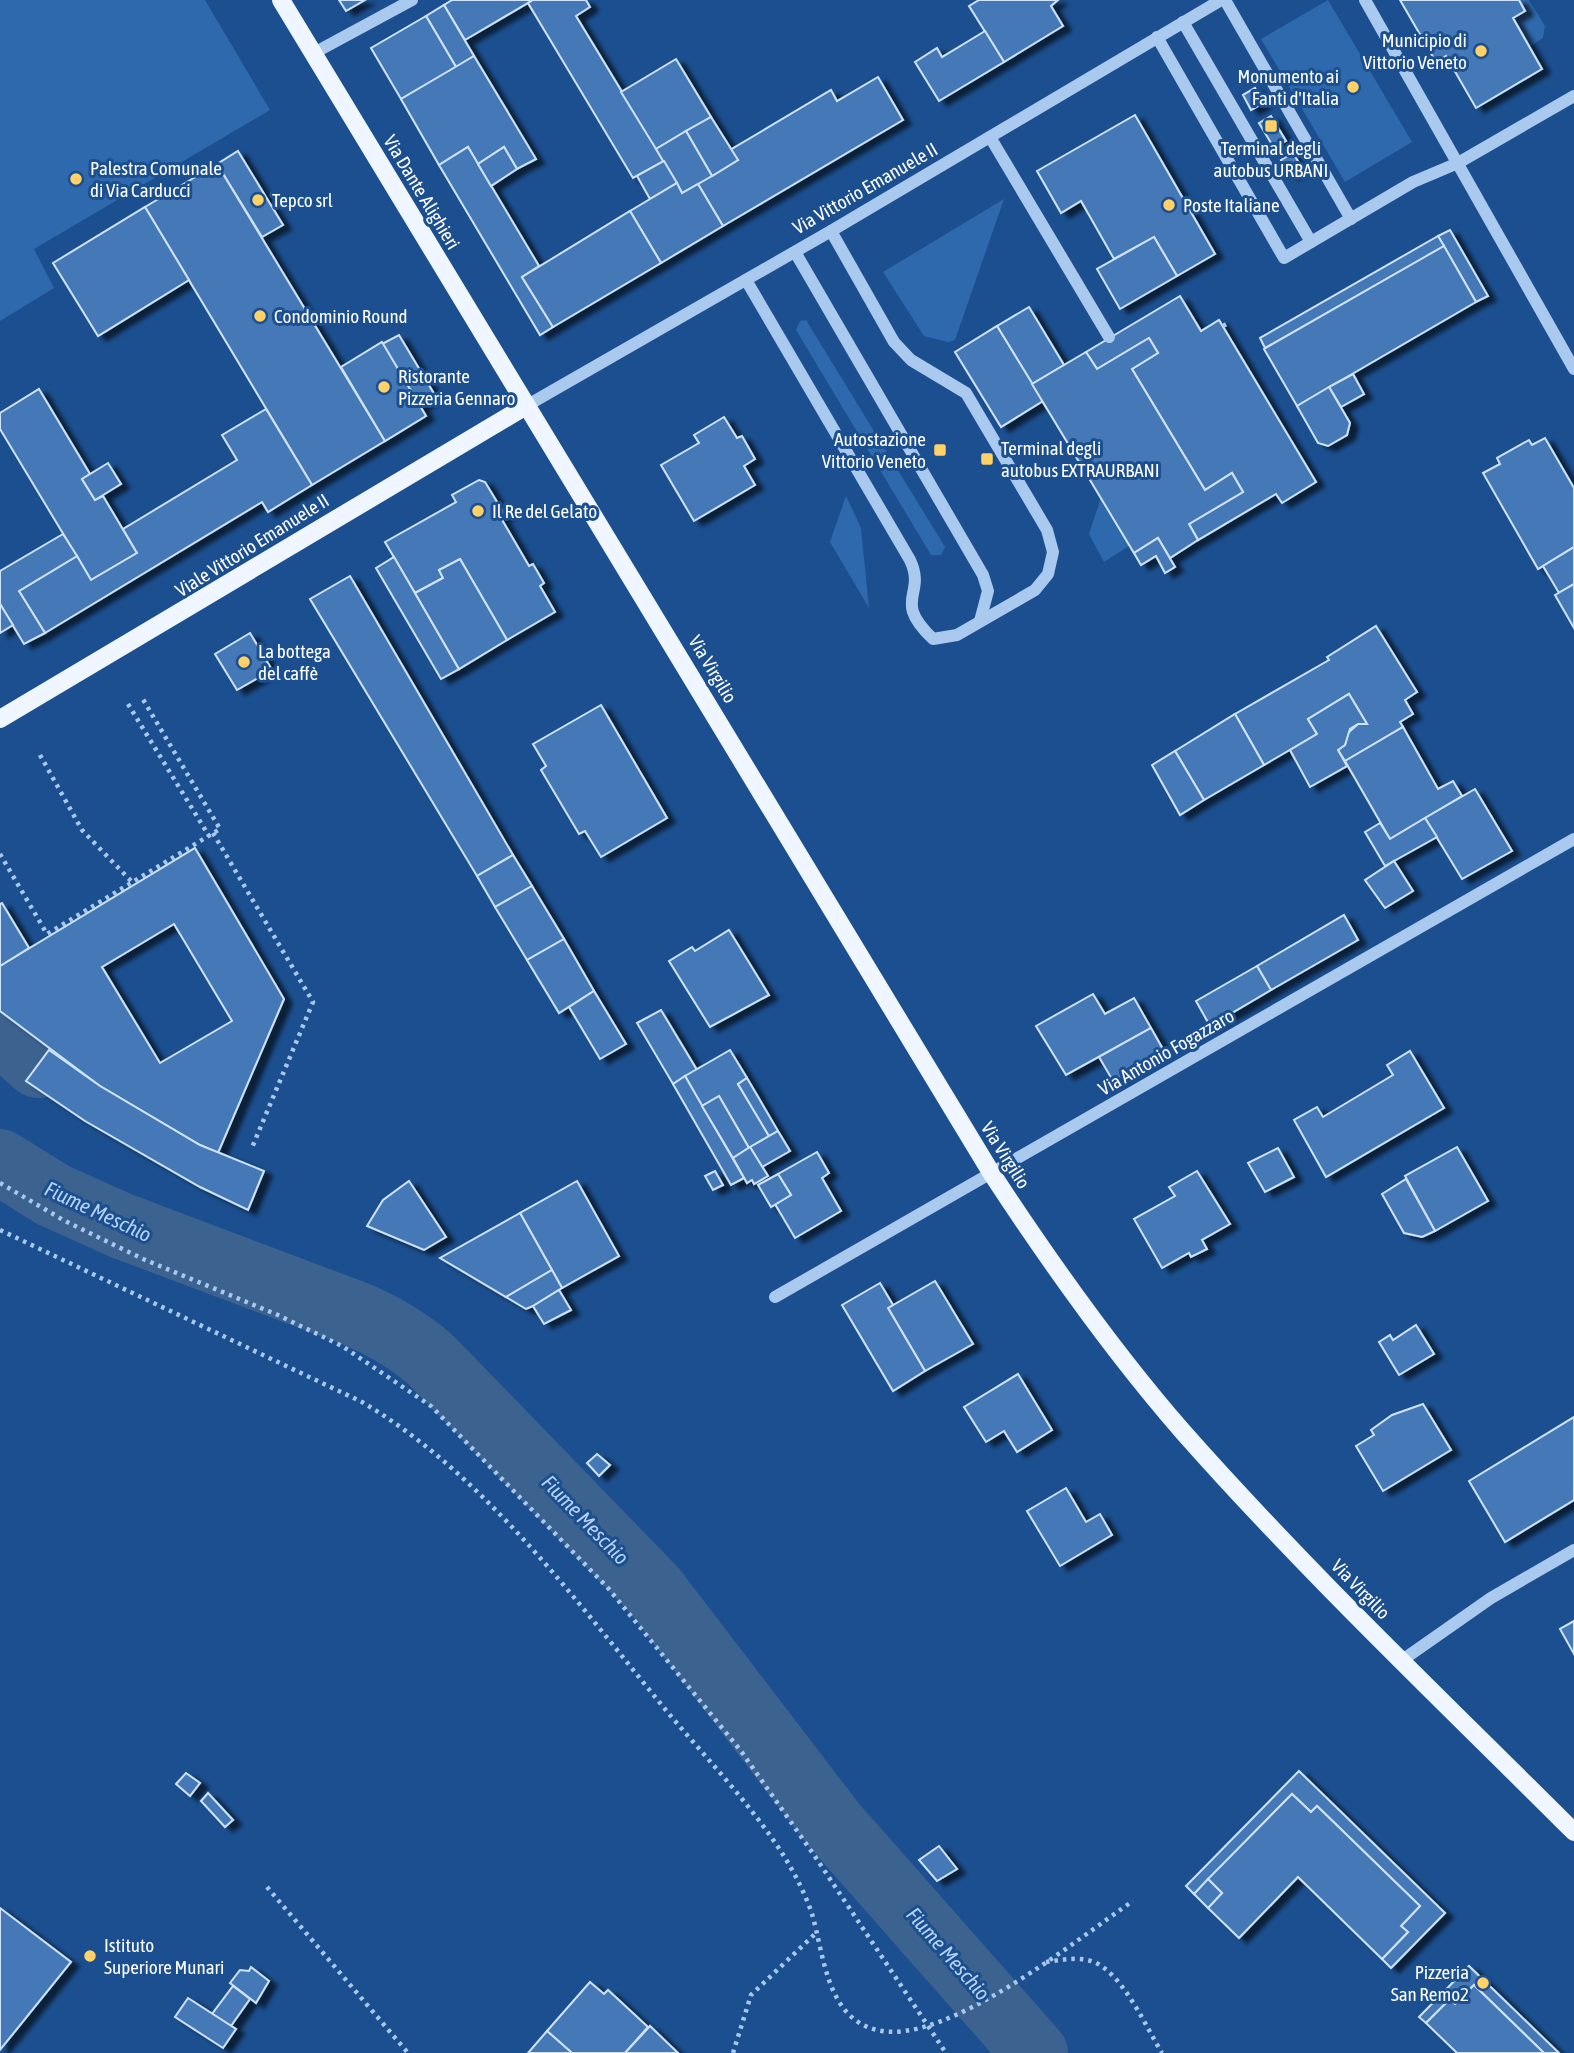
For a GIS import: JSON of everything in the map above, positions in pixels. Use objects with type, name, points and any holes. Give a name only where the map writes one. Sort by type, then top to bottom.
[{"type":"main road","name":"Via Dante Alighieri","points":[[281,0],[526,406]]},
{"type":"main road","name":"Viale Vittorio Emanuele II","points":[[0,719],[526,406]]},
{"type":"main road","name":"Via Virgilio","points":[[526,406],[703,692],[992,1174],[1073,1295],[1184,1433],[1401,1661],[1574,1832]]},
{"type":"street","points":[[314,53],[412,0]]},
{"type":"street","points":[[1223,0],[1350,219]]},
{"type":"street","name":"Via Vittorio Emanuele II","points":[[526,406],[795,252],[1223,0]]},
{"type":"street","points":[[1365,0],[1574,369]]},
{"type":"street","points":[[1183,22],[1311,242]]},
{"type":"street","points":[[1157,37],[1284,258],[1413,182],[1458,163],[1574,96]]},
{"type":"street","points":[[990,137],[1109,337]]},
{"type":"street","points":[[746,280],[910,560],[915,583],[909,598],[915,622],[933,639],[957,635],[980,622],[1035,590],[1048,575],[1053,552],[1047,530],[966,393],[911,360],[894,342],[831,231]]},
{"type":"street","points":[[795,252],[983,575],[988,591],[980,622]]},
{"type":"street","name":"Via Antonio Fogazzaro","points":[[775,1297],[1574,839]]},
{"type":"street","points":[[1401,1661],[1491,1598],[1574,1550]]},
{"type":"path","points":[[1223,326],[1230,321]]},
{"type":"path","points":[[0,854],[47,934],[220,829],[141,696]]},
{"type":"path","points":[[128,704],[313,1002],[251,1150]]},
{"type":"path","points":[[40,755],[82,830],[132,882]]},
{"type":"path","points":[[0,1183],[65,1221],[143,1259],[278,1314],[342,1346],[431,1406],[608,1588],[741,1751],[946,2053]]},
{"type":"path","points":[[0,1230],[362,1402],[413,1434],[443,1458],[581,1608],[769,1836],[799,1884],[832,1987],[853,2018],[877,2031],[895,2032],[930,2026],[955,2016],[1045,1962],[1133,1901]]},
{"type":"path","points":[[267,1887],[408,2053]]},
{"type":"path","points":[[733,2053],[751,1996],[816,1933]]},
{"type":"path","points":[[1045,1962],[1074,1958],[1094,1962],[1108,1971],[1162,2053]]},
{"type":"shaded area","name":"Palestra Comunale di Via Carducci","points":[[0,0],[205,0],[270,110],[34,249],[54,288],[0,321]]},
{"type":"shaded area","points":[[1328,0],[1412,142],[1345,182],[1261,39]]},
{"type":"shaded area","points":[[1519,0],[1529,0],[1545,26],[1543,38],[1529,47],[1513,18],[1525,11]]},
{"type":"shaded area","points":[[1004,199],[955,340],[948,342],[924,336],[883,272]]},
{"type":"shaded area","points":[[806,320],[945,547],[941,555],[931,555],[796,330],[800,321]]},
{"type":"shaded area","points":[[846,496],[861,528],[869,608],[830,542]]},
{"type":"shaded area","points":[[1101,497],[1129,546],[1104,562],[1089,534]]},
{"type":"building","points":[[339,0],[365,0],[346,11]]},
{"type":"building","points":[[452,0],[533,0],[465,40],[444,5]]},
{"type":"building","points":[[533,0],[586,0],[590,7],[576,16],[664,161],[633,178],[528,3]]},
{"type":"building","points":[[979,0],[1058,0],[1051,6],[1063,26],[1004,62],[969,6]]},
{"type":"building","name":"Municipio di Vittorio Veneto","points":[[1400,0],[1519,0],[1525,11],[1513,18],[1542,69],[1476,108],[1446,56],[1436,62]]},
{"type":"building","points":[[444,5],[474,56],[456,67],[426,16]]},
{"type":"building","points":[[426,16],[456,67],[401,99],[371,48]]},
{"type":"building","points":[[985,31],[1004,62],[939,101],[915,62],[937,48],[942,57]]},
{"type":"building","points":[[474,56],[536,159],[517,169],[504,147],[478,164],[468,147],[439,165],[401,99]]},
{"type":"building","points":[[676,59],[711,117],[656,149],[621,92]]},
{"type":"building","points":[[878,77],[903,120],[723,226],[698,184],[738,160],[730,150],[831,90],[837,101]]},
{"type":"building","points":[[1255,88],[1263,103],[1251,110],[1243,95]]},
{"type":"building","points":[[1135,115],[1215,254],[1177,276],[1154,237],[1114,259],[1081,201],[1061,213],[1037,171]]},
{"type":"building","points":[[1271,116],[1286,141],[1274,148],[1259,123]]},
{"type":"building","points":[[711,117],[738,160],[712,176],[686,131]]},
{"type":"building","points":[[686,131],[712,176],[682,193],[656,149]]},
{"type":"building","points":[[468,147],[539,266],[522,277],[553,327],[540,335],[439,165]]},
{"type":"building","points":[[504,147],[517,169],[491,186],[478,164]]},
{"type":"building","points":[[238,151],[283,225],[262,237],[217,164]]},
{"type":"building","points":[[1293,153],[1302,168],[1290,175],[1281,160]]},
{"type":"building","points":[[664,161],[677,183],[650,199],[637,176]]},
{"type":"building","name":"Condominio Round","points":[[217,164],[385,441],[312,485],[145,207]]},
{"type":"building","points":[[677,183],[682,193],[698,184],[723,226],[661,263],[630,211]]},
{"type":"building","points":[[145,207],[189,280],[98,336],[53,263]]},
{"type":"building","points":[[630,211],[661,263],[553,327],[522,277]]},
{"type":"building","points":[[1450,230],[1488,296],[1476,302],[1438,236]]},
{"type":"building","points":[[1438,236],[1444,246],[1265,348],[1260,338]]},
{"type":"building","points":[[1154,237],[1177,276],[1120,309],[1097,269]]},
{"type":"building","points":[[1444,246],[1476,302],[1297,406],[1264,349]]},
{"type":"building","points":[[1180,296],[1201,331],[1219,320],[1316,482],[1282,503],[1276,494],[1198,540],[1189,524],[1243,492],[1232,473],[1205,490],[1132,369],[1158,353],[1149,338],[1097,369],[1086,352]]},
{"type":"building","points":[[1029,307],[1064,365],[1032,384],[997,326]]},
{"type":"building","points":[[997,326],[1043,401],[1001,427],[955,352]]},
{"type":"building","points":[[399,335],[436,397],[420,406],[382,344]]},
{"type":"building","points":[[1149,338],[1158,353],[1132,369],[1205,490],[1232,473],[1243,492],[1189,524],[1198,540],[1170,558],[1158,538],[1134,553],[1032,384],[1086,352],[1097,369]]},
{"type":"building","points":[[382,342],[426,416],[385,441],[341,367]]},
{"type":"building","points":[[1353,374],[1364,394],[1341,407],[1329,387]]},
{"type":"building","points":[[1329,387],[1350,423],[1347,435],[1328,446],[1318,443],[1297,406]]},
{"type":"building","points":[[39,389],[90,474],[82,479],[95,500],[103,496],[137,553],[91,580],[0,429],[0,413]]},
{"type":"building","points":[[266,409],[312,485],[268,512],[262,502],[45,633],[19,591],[77,556],[91,580],[137,553],[123,529],[237,460],[222,435]]},
{"type":"building","points":[[724,417],[737,438],[742,436],[755,459],[744,466],[755,485],[694,521],[661,465],[699,443],[694,435]]},
{"type":"building","points":[[1545,438],[1574,488],[1574,547],[1538,569],[1483,473],[1500,464],[1497,458],[1529,440],[1532,445]]},
{"type":"building","points":[[108,463],[121,484],[95,500],[82,479]]},
{"type":"building","points":[[479,480],[485,482],[505,515],[501,518],[529,566],[533,564],[544,583],[540,586],[555,612],[507,640],[460,559],[439,570],[443,578],[415,593],[385,542],[456,502],[452,495]]},
{"type":"building","points":[[63,534],[77,556],[19,591],[45,633],[24,644],[0,604],[0,571]]},
{"type":"building","points":[[1158,538],[1175,567],[1165,573],[1156,556],[1141,565],[1134,553]]},
{"type":"building","points":[[1574,547],[1574,584],[1559,593],[1543,566]]},
{"type":"building","points":[[394,557],[459,669],[441,679],[376,568]]},
{"type":"building","points":[[460,559],[507,640],[459,669],[415,593],[443,578],[439,570]]},
{"type":"building","points":[[350,576],[513,855],[477,876],[310,599]]},
{"type":"building","points":[[1574,584],[1574,628],[1555,595]]},
{"type":"building","points":[[0,604],[13,625],[0,633]]},
{"type":"building","points":[[1376,626],[1417,692],[1405,700],[1413,714],[1400,722],[1403,727],[1345,761],[1338,750],[1345,745],[1348,733],[1358,724],[1367,724],[1349,694],[1308,719],[1317,734],[1264,765],[1235,714],[1329,660],[1327,657]]},
{"type":"building","name":"La bottega del caffè","points":[[250,633],[272,670],[237,690],[215,654]]},
{"type":"building","points":[[1349,694],[1367,724],[1358,724],[1350,729],[1345,745],[1338,750],[1347,766],[1310,787],[1290,750],[1317,734],[1308,719]]},
{"type":"building","points":[[601,705],[667,818],[601,857],[585,831],[579,834],[541,770],[546,766],[533,744]]},
{"type":"building","points":[[1235,714],[1264,765],[1204,800],[1175,751]]},
{"type":"building","points":[[1403,727],[1438,789],[1453,781],[1462,796],[1390,839],[1345,761]]},
{"type":"building","points":[[1175,751],[1204,800],[1180,815],[1152,765]]},
{"type":"building","points":[[1475,789],[1512,851],[1462,879],[1425,818]]},
{"type":"building","points":[[1425,818],[1437,837],[1385,866],[1365,832],[1380,823],[1390,839]]},
{"type":"building","points":[[195,848],[284,999],[218,1153],[100,1086],[0,1011],[0,966]],"holes":[[[174,924],[232,1021],[160,1063],[102,967]]]},
{"type":"building","points":[[513,855],[532,886],[495,907],[477,876]]},
{"type":"building","points":[[1394,861],[1413,891],[1385,908],[1365,880]]},
{"type":"building","points":[[532,886],[564,939],[527,960],[495,907]]},
{"type":"building","points":[[2,903],[29,948],[0,966],[0,904]]},
{"type":"building","points":[[1344,915],[1358,940],[1271,990],[1257,966]]},
{"type":"building","points":[[729,930],[769,995],[710,1027],[669,961],[692,947],[695,951]]},
{"type":"building","points":[[564,939],[594,991],[559,1013],[527,960]]},
{"type":"building","points":[[1257,966],[1271,990],[1210,1026],[1196,1001]]},
{"type":"building","points":[[594,991],[626,1044],[600,1059],[569,1007]]},
{"type":"building","points":[[1093,994],[1105,1014],[1134,998],[1151,1028],[1066,1075],[1036,1026]]},
{"type":"building","points":[[661,1010],[697,1070],[673,1084],[637,1023]]},
{"type":"building","points":[[1151,1028],[1164,1051],[1113,1081],[1099,1057]]},
{"type":"building","points":[[49,1050],[100,1086],[200,1145],[264,1171],[248,1210],[200,1187],[85,1121],[26,1081]]},
{"type":"building","points":[[730,1050],[747,1078],[738,1084],[769,1136],[749,1148],[719,1096],[702,1106],[685,1076]]},
{"type":"building","points":[[1410,1051],[1444,1108],[1326,1177],[1294,1120],[1317,1107],[1323,1117],[1393,1075],[1387,1065]]},
{"type":"building","points":[[685,1076],[744,1178],[731,1185],[673,1084]]},
{"type":"building","points":[[747,1078],[778,1131],[769,1136],[738,1084]]},
{"type":"building","points":[[719,1096],[749,1148],[733,1158],[702,1106]]},
{"type":"building","points":[[778,1131],[790,1151],[762,1167],[750,1147]]},
{"type":"building","points":[[750,1147],[768,1176],[754,1184],[752,1180],[747,1183],[733,1158]]},
{"type":"building","points":[[1457,1147],[1488,1201],[1435,1231],[1405,1176]]},
{"type":"building","points":[[1278,1148],[1294,1177],[1265,1192],[1248,1163]]},
{"type":"building","points":[[817,1152],[829,1173],[822,1178],[841,1211],[795,1238],[775,1204],[791,1195],[778,1174]]},
{"type":"building","points":[[715,1171],[723,1185],[713,1190],[705,1176]]},
{"type":"building","points":[[1197,1171],[1230,1224],[1202,1240],[1207,1249],[1191,1257],[1189,1253],[1162,1268],[1134,1219],[1175,1196],[1169,1187]]},
{"type":"building","points":[[778,1174],[791,1195],[771,1207],[758,1185]]},
{"type":"building","points":[[1406,1179],[1435,1231],[1422,1237],[1404,1233],[1382,1194]]},
{"type":"building","points":[[409,1181],[446,1237],[424,1250],[367,1226],[383,1200]]},
{"type":"building","points":[[577,1181],[619,1256],[562,1288],[520,1213]]},
{"type":"building","points":[[520,1213],[552,1270],[506,1297],[440,1258]]},
{"type":"building","points":[[552,1270],[562,1288],[533,1306],[526,1309],[506,1297]]},
{"type":"building","points":[[935,1281],[973,1344],[925,1371],[888,1308]]},
{"type":"building","points":[[880,1283],[893,1305],[888,1308],[925,1371],[893,1391],[842,1305]]},
{"type":"building","points":[[559,1290],[571,1310],[544,1324],[533,1306]]},
{"type":"building","points":[[1416,1325],[1434,1354],[1399,1375],[1379,1342],[1390,1335],[1393,1340]]},
{"type":"building","points":[[1018,1374],[1052,1430],[1017,1452],[1004,1431],[986,1442],[964,1407]]},
{"type":"building","points":[[1423,1404],[1451,1450],[1383,1491],[1356,1446],[1374,1435],[1371,1430],[1392,1415]]},
{"type":"building","points":[[1574,1417],[1574,1500],[1505,1542],[1469,1481]]},
{"type":"building","points":[[597,1454],[610,1465],[599,1476],[587,1463]]},
{"type":"building","points":[[1066,1488],[1086,1522],[1100,1514],[1112,1535],[1060,1566],[1027,1511]]},
{"type":"building","points":[[1574,1621],[1574,1654],[1560,1629]]},
{"type":"building","points":[[1299,1771],[1445,1913],[1391,1968],[1382,1959],[1408,1932],[1401,1926],[1420,1906],[1317,1806],[1311,1812],[1292,1794],[1194,1894],[1186,1886]]},
{"type":"building","points":[[186,1773],[200,1783],[190,1796],[176,1784]]},
{"type":"building","points":[[208,1793],[233,1820],[225,1827],[201,1801]]},
{"type":"building","points":[[1292,1794],[1311,1812],[1317,1806],[1420,1906],[1401,1926],[1408,1932],[1382,1959],[1298,1877],[1239,1938],[1208,1908],[1222,1893],[1208,1879]]},
{"type":"building","points":[[939,1846],[957,1869],[937,1881],[919,1860]]},
{"type":"building","points":[[1208,1879],[1222,1893],[1208,1908],[1194,1894]]},
{"type":"building","points":[[0,1908],[71,1962],[0,2050]]},
{"type":"building","points":[[1469,1966],[1559,2053],[1544,2053],[1474,1985],[1455,2004],[1450,1999],[1426,2023],[1419,2017]]},
{"type":"building","points":[[251,1967],[269,1981],[256,2003],[230,1983],[240,1970],[249,1971]]},
{"type":"building","points":[[590,1982],[604,1994],[608,1990],[648,2027],[625,2053],[572,2053],[547,2031]]},
{"type":"building","points":[[1474,1985],[1544,2053],[1457,2053],[1426,2023],[1450,1999],[1455,2004]]},
{"type":"building","points":[[233,1986],[250,1999],[231,2026],[212,2014]]},
{"type":"building","points":[[188,1998],[236,2029],[223,2048],[175,2017]]},
{"type":"building","points":[[650,2026],[678,2053],[625,2053]]},
{"type":"building","points":[[547,2031],[572,2053],[528,2053]]},
{"type":"waterway","points":[[0,1032],[38,1065]]},
{"type":"waterway","name":"Fiume Meschio","points":[[0,1162],[53,1195],[122,1226],[364,1318],[404,1339],[431,1360],[654,1590],[833,1824],[1035,2053]]},
{"type":"place","name":"Municipio di Vittorio Veneto","points":[[1481,51]]},
{"type":"place","name":"Monumento ai Fanti d'Italia","points":[[1353,87]]},
{"type":"place","name":"Terminal degli autobus URBANI","points":[[1271,126]]},
{"type":"place","name":"Palestra Comunale di Via Carducci","points":[[76,179]]},
{"type":"place","name":"Tepco srl","points":[[258,200]]},
{"type":"place","name":"Poste Italiane","points":[[1169,205]]},
{"type":"place","name":"Condominio Round","points":[[260,316]]},
{"type":"place","name":"Ristorante Pizzeria Gennaro","points":[[384,387]]},
{"type":"place","name":"Autostazione Vittorio Veneto","points":[[940,450]]},
{"type":"place","name":"Terminal degli autobus EXTRAURBANI","points":[[987,459]]},
{"type":"place","name":"Il Re del Gelato","points":[[478,511]]},
{"type":"place","name":"La bottega del caffè","points":[[244,662]]},
{"type":"place","name":"Istituto Superiore Munari","points":[[90,1956]]},
{"type":"place","name":"Pizzeria San Remo2","points":[[1483,1983]]}]
